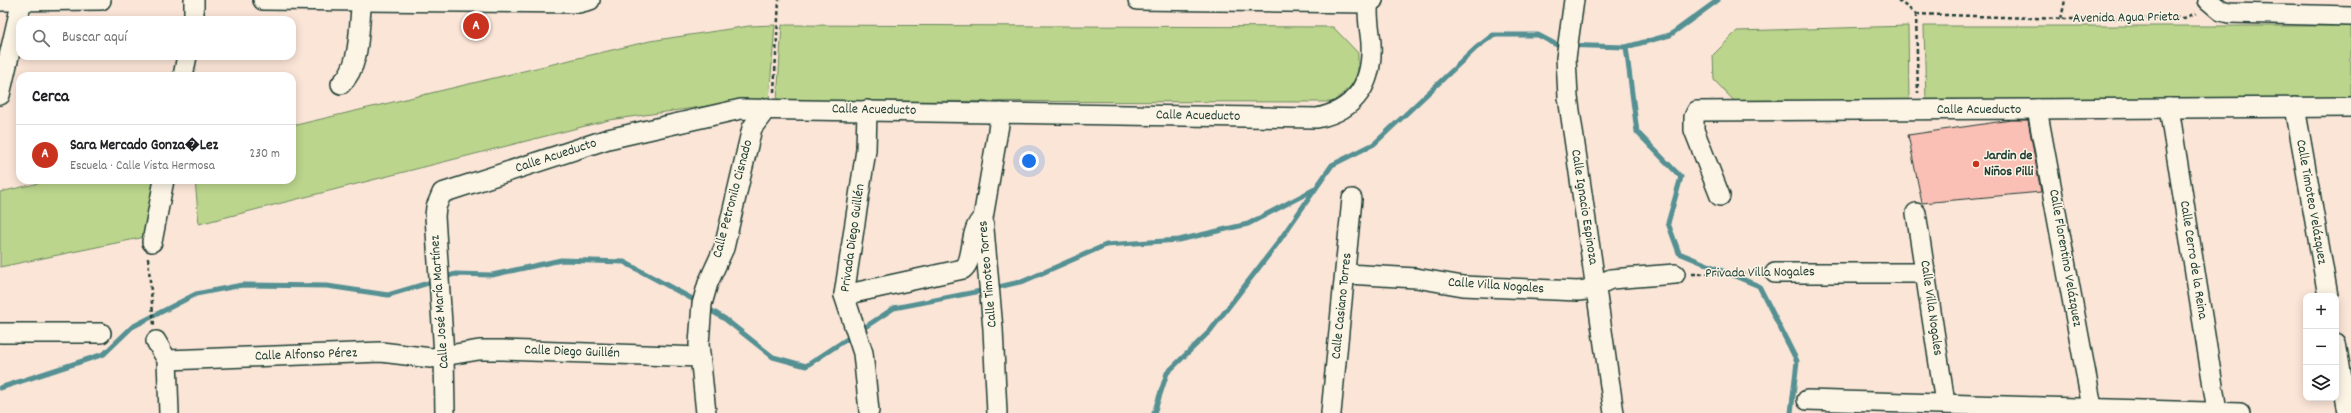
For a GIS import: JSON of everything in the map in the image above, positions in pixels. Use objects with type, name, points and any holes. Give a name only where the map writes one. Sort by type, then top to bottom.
[{"type":"street","points":[[18,16],[22,0]]},
{"type":"street","points":[[0,1],[101,0]]},
{"type":"street","points":[[194,0],[196,12],[195,16]]},
{"type":"street","points":[[263,0],[578,3],[590,0]]},
{"type":"street","points":[[1138,0],[1370,1]]},
{"type":"street","name":"Calle Ignacio Espinoza","points":[[1574,0],[1566,56],[1570,115],[1614,413]]},
{"type":"street","points":[[341,84],[348,78],[355,59],[362,1]]},
{"type":"street","name":"Calle Acueducto","points":[[442,193],[608,139],[741,108],[1317,118],[1340,111],[1356,97],[1365,85],[1371,58],[1370,1]]},
{"type":"street","points":[[2209,1],[2221,11],[2229,13],[2351,16]]},
{"type":"street","points":[[0,95],[16,26]]},
{"type":"street","points":[[184,72],[186,60]]},
{"type":"street","name":"Calle Timoteo Velázquez","points":[[2295,107],[2327,293]]},
{"type":"street","name":"Calle Acueducto","points":[[1720,196],[1694,130],[1694,117],[1697,112],[2351,107]]},
{"type":"street","name":"Calle Petronilo Cisnado","points":[[706,413],[700,357],[700,322],[705,294],[724,248],[752,128],[770,108]]},
{"type":"street","name":"Calle Cerro de la Reina","points":[[2169,108],[2218,411]]},
{"type":"street","name":"Calle Florentino Velázquez","points":[[2037,109],[2103,409]]},
{"type":"street","name":"Privada Diego Guillén","points":[[867,110],[866,150],[844,295],[863,353],[868,411]]},
{"type":"street","name":"Calle Timoteo Torres","points":[[998,413],[993,329],[983,225],[1000,112]]},
{"type":"street","points":[[152,242],[163,184]]},
{"type":"street","name":"Calle José María Martínez","points":[[442,193],[436,207],[435,216],[444,355],[446,413]]},
{"type":"street","name":"Calle Casiano Torres","points":[[1331,413],[1347,274],[1352,199]]},
{"type":"street","name":"Calle Villa Nogales","points":[[1916,213],[1945,403]]},
{"type":"street","points":[[844,295],[963,269],[968,264],[975,228],[983,225]]},
{"type":"street","name":"Privada Villa Nogales","points":[[1775,273],[1926,273]]},
{"type":"street","name":"Calle Villa Nogales","points":[[1347,274],[1416,278],[1463,286],[1578,291],[1596,285]]},
{"type":"street","points":[[1596,285],[1612,279],[1675,274]]},
{"type":"street","points":[[0,333],[101,333]]},
{"type":"street","points":[[156,341],[167,360],[169,413]]},
{"type":"street","name":"Calle Diego Guillén","points":[[444,355],[479,350],[503,350],[700,357]]},
{"type":"street","name":"Calle Alfonso Pérez","points":[[167,360],[381,352],[424,358],[444,355]]},
{"type":"street","points":[[2339,361],[2348,413]]},
{"type":"street","points":[[1807,400],[2218,411],[2240,413]]},
{"type":"path","points":[[770,108],[779,0]]},
{"type":"path","points":[[1898,0],[1916,14],[1918,110]]},
{"type":"path","points":[[2061,19],[2064,0]]},
{"type":"path","name":"Avenida Agua Prieta","points":[[1916,14],[2061,19],[2184,18],[2193,16],[2209,1]]},
{"type":"path","points":[[152,242],[148,259],[156,341]]},
{"type":"path","name":"Privada Villa Nogales","points":[[1675,274],[1775,273]]},
{"type":"green space","points":[[775,25],[769,100],[750,100],[609,120],[199,224],[195,184],[296,184],[296,125],[650,41],[749,26]]},
{"type":"green space","points":[[782,25],[1333,27],[1358,53],[1358,80],[1333,102],[777,101]]},
{"type":"green space","points":[[1908,26],[1909,102],[1738,105],[1714,80],[1713,55],[1737,31]]},
{"type":"green space","points":[[1924,26],[2351,26],[2351,100],[1926,102]]},
{"type":"green space","points":[[35,184],[155,184],[145,237],[0,267],[0,192]]},
{"type":"building","name":"Jardin de Niños Pilli","points":[[2011,120],[2028,120],[2041,192],[1922,203],[1908,135]]},
{"type":"waterway","points":[[1154,413],[1167,373],[1210,331],[1277,244],[1332,165],[1374,144],[1476,48],[1493,35],[1538,35],[1557,45],[1626,47],[1670,35],[1718,0]]},
{"type":"waterway","points":[[1626,47],[1637,132],[1681,177],[1668,223],[1679,253],[1759,286],[1797,361],[1791,413]]},
{"type":"waterway","points":[[994,288],[1024,281],[1106,245],[1179,240],[1248,224],[1315,189]]},
{"type":"waterway","points":[[443,278],[455,274],[492,275],[561,260],[624,262],[698,302]]},
{"type":"waterway","points":[[0,388],[104,354],[132,327],[196,294],[242,285],[327,286],[388,295],[435,281]]},
{"type":"waterway","points":[[707,308],[725,319],[773,357],[806,366],[894,308],[986,290]]},
{"type":"place","name":"Sara Mercado Gonza�Lez","points":[[476,26]]},
{"type":"place","name":"Jardin de Niños Pilli","points":[[1976,164]]}]
